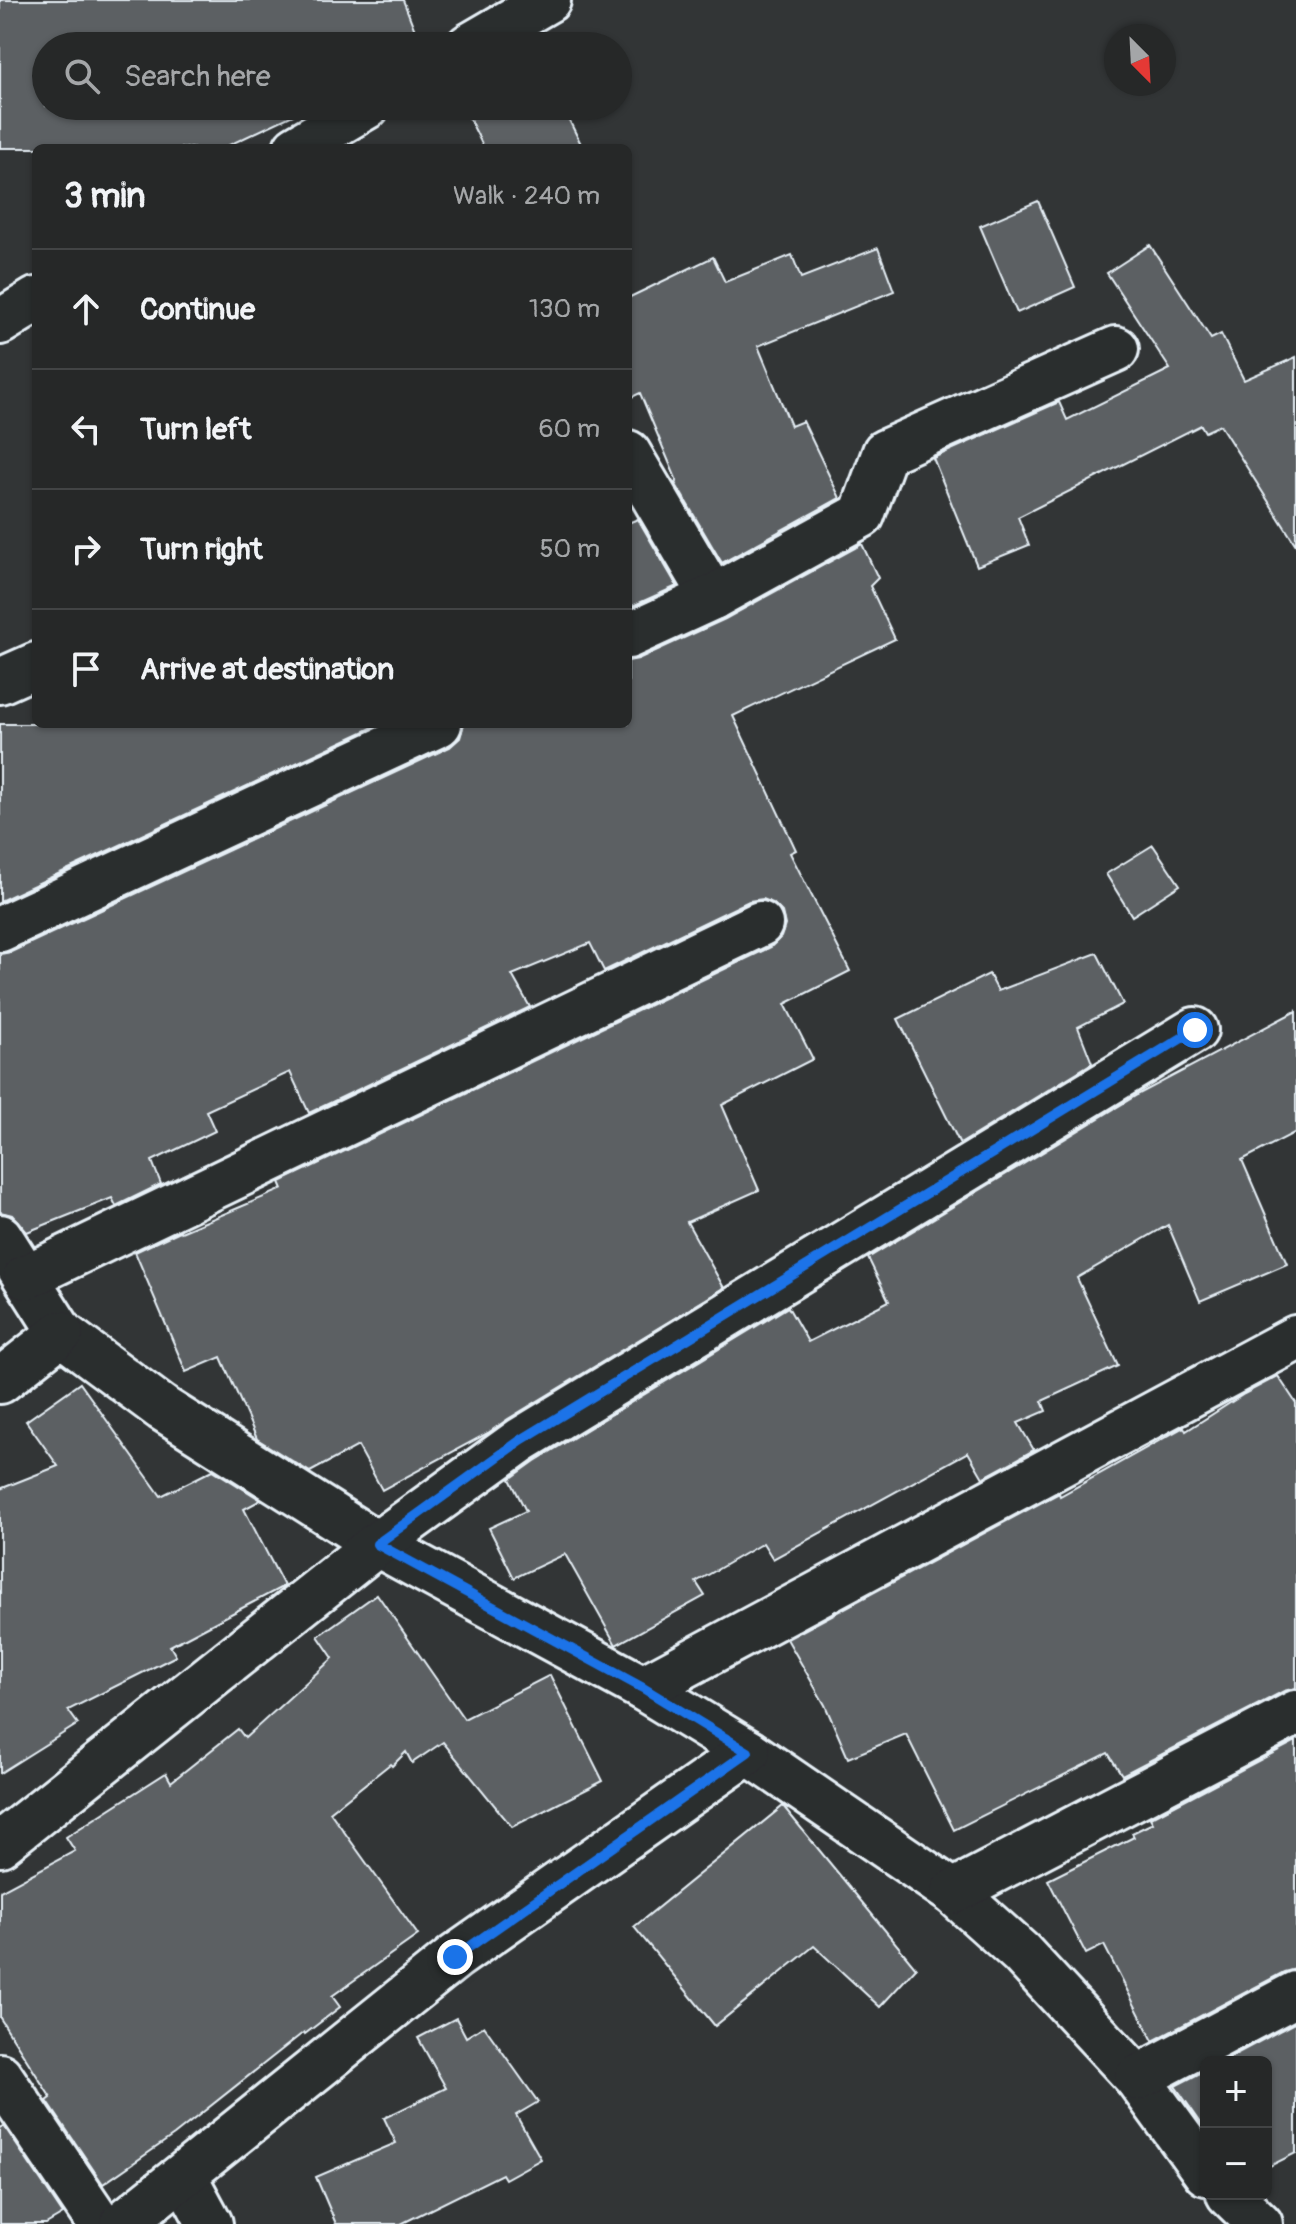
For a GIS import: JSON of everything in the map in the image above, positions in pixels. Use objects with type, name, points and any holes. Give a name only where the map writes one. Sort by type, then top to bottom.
[{"type":"street","points":[[493,32],[548,0]]},
{"type":"street","points":[[303,144],[343,120]]},
{"type":"street","points":[[0,322],[32,302]]},
{"type":"street","points":[[632,634],[713,597],[862,515],[885,452],[1116,349]]},
{"type":"street","points":[[632,460],[713,597]]},
{"type":"street","points":[[0,681],[32,667]]},
{"type":"street","points":[[0,929],[430,728]]},
{"type":"street","points":[[26,1277],[760,924]]},
{"type":"street","points":[[0,1844],[377,1544],[521,1440],[1195,1030]]},
{"type":"street","points":[[0,1237],[61,1333],[162,1408],[377,1544],[643,1688],[748,1752],[953,1892],[1021,1953],[1137,2078],[1200,2165]]},
{"type":"street","points":[[0,1381],[61,1333]]},
{"type":"street","points":[[643,1688],[1296,1338]]},
{"type":"street","points":[[953,1892],[1296,1713]]},
{"type":"street","points":[[122,2224],[455,1957],[748,1752]]},
{"type":"street","points":[[1137,2078],[1296,1994]]},
{"type":"street","points":[[0,2076],[100,2224]]},
{"type":"street","points":[[184,2176],[210,2224]]},
{"type":"street","points":[[1235,2200],[1260,2224]]},
{"type":"building","points":[[0,0],[403,0],[416,32],[32,32],[32,120],[282,120],[231,144],[32,144],[32,148],[0,148]]},
{"type":"building","points":[[470,120],[569,120],[581,144],[482,144]]},
{"type":"building","points":[[1038,201],[1075,287],[1017,313],[980,226]]},
{"type":"building","points":[[1150,245],[1211,339],[1221,334],[1244,380],[1296,357],[1296,545],[1220,425],[1205,432],[1201,425],[1018,517],[1029,545],[977,566],[933,458],[1059,402],[1067,420],[1170,369],[1107,273]]},
{"type":"building","points":[[878,248],[894,291],[758,346],[791,426],[803,421],[840,498],[722,563],[675,483],[677,481],[640,393],[632,397],[632,296],[713,257],[725,282],[792,255],[801,278]]},
{"type":"building","points":[[638,519],[677,586],[632,606],[632,521]]},
{"type":"building","points":[[862,544],[878,578],[870,586],[895,639],[733,716],[796,850],[790,853],[850,971],[785,1004],[813,1059],[722,1105],[759,1190],[687,1222],[724,1288],[488,1433],[382,1490],[358,1446],[310,1472],[257,1439],[221,1357],[186,1372],[135,1252],[283,1189],[280,1182],[771,947],[781,937],[785,925],[782,912],[763,899],[749,901],[604,971],[590,943],[512,975],[530,1007],[309,1113],[290,1072],[206,1111],[215,1131],[152,1161],[161,1184],[116,1206],[112,1198],[27,1232],[12,1215],[0,1212],[0,954],[11,952],[450,747],[460,738],[463,728],[632,728],[632,660],[725,619]]},
{"type":"building","points":[[0,724],[32,724],[32,728],[371,728],[0,901]]},
{"type":"building","points":[[1153,845],[1180,885],[1132,916],[1106,874]]},
{"type":"building","points":[[1097,953],[1123,1004],[1078,1027],[1092,1063],[960,1144],[898,1019],[989,974],[998,991]]},
{"type":"building","points":[[1296,1011],[1296,1132],[1242,1160],[1287,1264],[1200,1301],[1168,1225],[1077,1278],[1118,1366],[1042,1401],[1046,1411],[1018,1423],[1034,1450],[983,1478],[968,1452],[773,1559],[763,1543],[696,1582],[705,1596],[616,1645],[565,1554],[514,1578],[489,1528],[526,1511],[510,1479],[788,1307],[808,1342],[889,1301],[868,1258],[1137,1095]]},
{"type":"building","points":[[1278,1376],[1296,1403],[1296,1688],[1284,1691],[1122,1775],[1108,1753],[954,1830],[906,1734],[848,1758],[825,1705],[787,1639],[1059,1493],[1060,1496],[1184,1427],[1186,1431]]},
{"type":"building","points":[[80,1383],[161,1496],[213,1470],[261,1500],[244,1509],[284,1586],[170,1646],[176,1656],[68,1710],[78,1724],[0,1773],[0,1489],[58,1466],[26,1421]]},
{"type":"building","points":[[377,1594],[464,1719],[550,1675],[603,1781],[512,1827],[443,1742],[412,1763],[406,1752],[330,1812],[418,1935],[332,1996],[340,2007],[174,2135],[103,2184],[47,2101],[51,2098],[0,2018],[0,1891],[75,1851],[66,1837],[166,1773],[171,1782],[238,1729],[245,1738],[333,1658],[318,1636]]},
{"type":"building","points":[[1296,1741],[1296,1969],[1284,1972],[1153,2041],[1104,1945],[1086,1954],[1048,1880],[1134,1837],[1132,1833],[1153,1823],[1150,1818]]},
{"type":"building","points":[[783,1806],[916,1968],[880,2007],[814,1946],[715,2026],[634,1927]]},
{"type":"building","points":[[456,2018],[466,2037],[484,2026],[538,2102],[516,2115],[541,2159],[505,2179],[502,2174],[401,2224],[336,2224],[316,2177],[396,2143],[384,2118],[446,2088],[418,2038]]},
{"type":"building","points":[[1296,2022],[1296,2153],[1272,2165],[1272,2056],[1232,2056]]},
{"type":"building","points":[[1200,2073],[1200,2121],[1175,2086]]},
{"type":"building","points":[[4,2126],[63,2214],[46,2224],[0,2224],[0,2128]]},
{"type":"route","points":[[455,1957],[748,1752],[643,1688],[377,1544],[521,1440],[1195,1030]]}]
